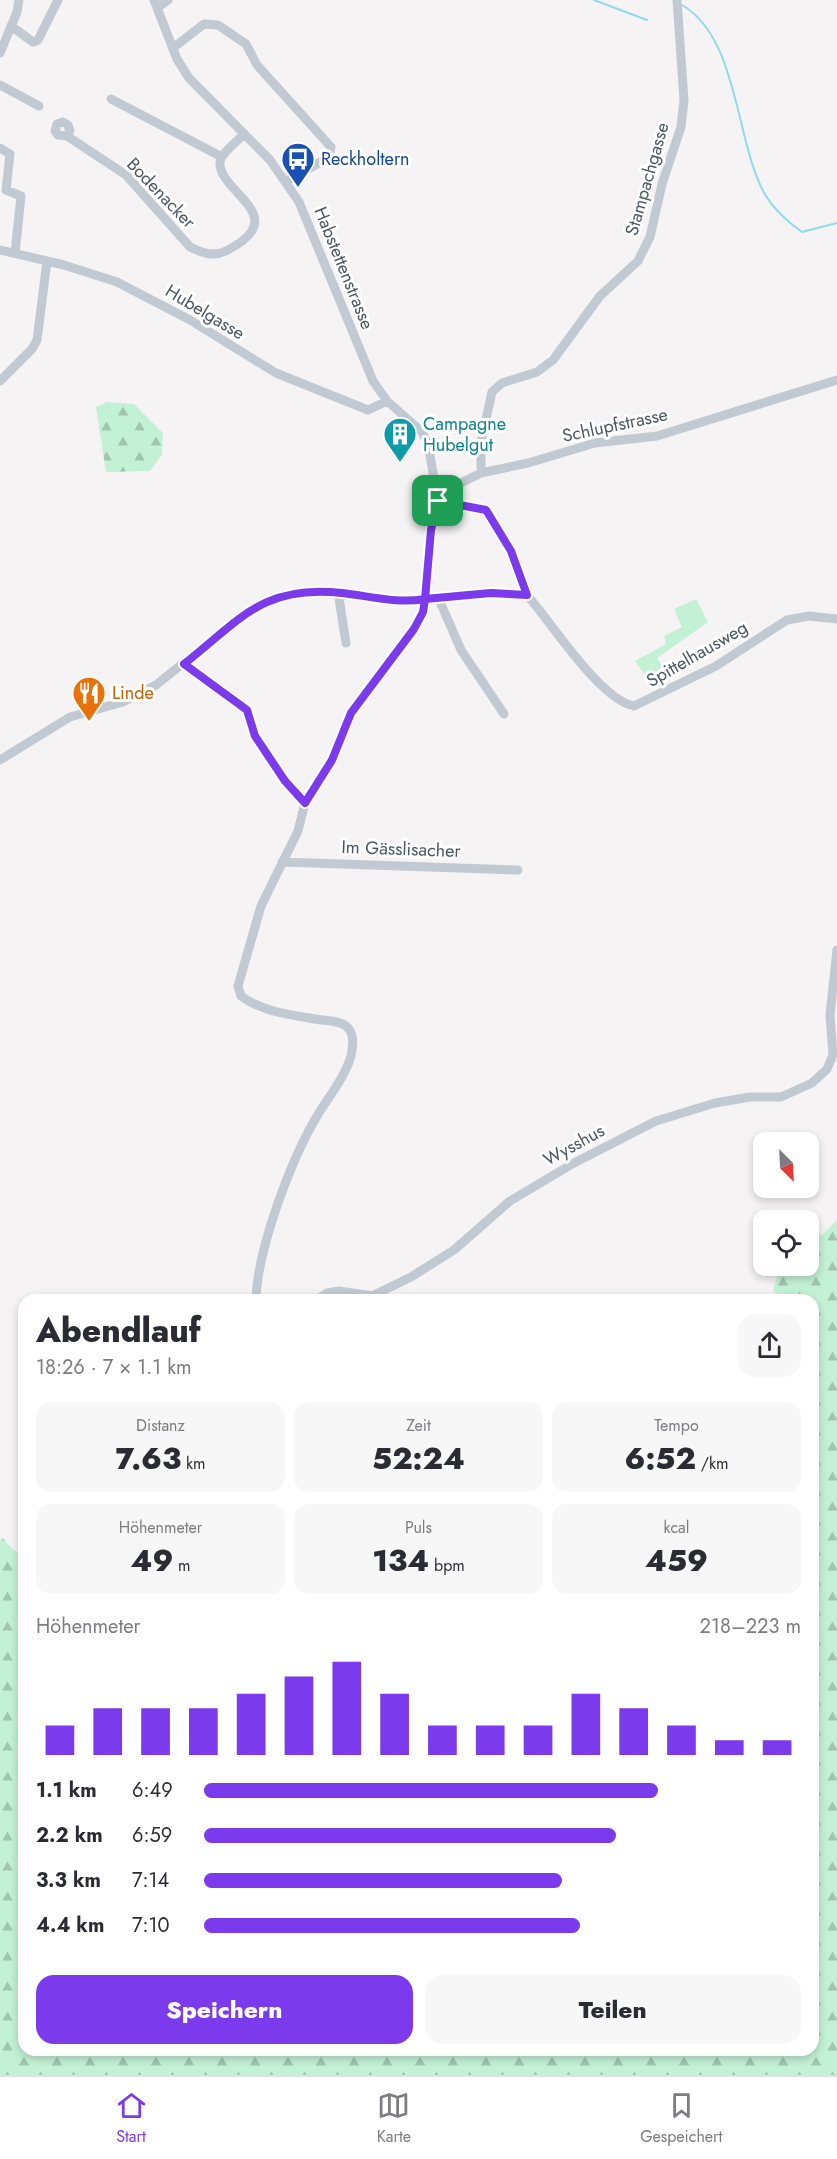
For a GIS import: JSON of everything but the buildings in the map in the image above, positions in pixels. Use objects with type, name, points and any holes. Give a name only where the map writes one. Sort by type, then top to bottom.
[{"type":"street","points":[[0,53],[19,0]]},
{"type":"street","points":[[11,26],[33,42],[38,40],[58,0]]},
{"type":"street","points":[[156,4],[168,0]]},
{"type":"street","name":"Stampachgasse","points":[[481,473],[481,442],[487,401],[492,392],[502,382],[537,372],[553,360],[600,296],[638,261],[650,237],[662,184],[681,127],[684,100],[677,0]]},
{"type":"street","name":"Habstettenstrasse","points":[[156,4],[173,48],[194,84],[270,160],[286,181],[307,219],[373,381],[387,401],[417,424],[424,435],[438,501]]},
{"type":"street","points":[[173,48],[204,24],[218,25],[246,44],[257,65],[331,147],[329,157],[286,181]]},
{"type":"street","points":[[0,85],[39,106]]},
{"type":"street","points":[[111,99],[222,157],[244,134]]},
{"type":"street","name":"Bodenacker","points":[[67,136],[126,176],[190,247],[204,254],[221,253],[238,245],[251,230],[254,219],[252,209],[227,179],[220,166],[222,157]]},
{"type":"street","points":[[0,148],[10,154],[6,190],[21,196],[15,253]]},
{"type":"street","name":"Hubelgasse","points":[[0,250],[47,261],[127,287],[198,325],[259,364],[368,410],[387,401]]},
{"type":"street","points":[[0,381],[32,349],[37,340],[47,261]]},
{"type":"street","name":"Schlupfstrasse","points":[[438,501],[455,486],[481,473],[528,463],[595,443],[657,436],[837,380]]},
{"type":"street","points":[[0,760],[70,717],[138,696],[184,664],[248,611],[264,602],[302,593],[338,592],[408,601],[425,599],[438,597],[491,593],[527,595],[511,551],[486,510],[438,501],[431,530],[425,599],[423,612],[414,629],[351,713],[332,760],[305,803],[300,827],[261,906],[246,952],[238,986],[239,993],[247,1000],[281,1012],[343,1024],[349,1029],[353,1040],[346,1067],[311,1126],[289,1177],[268,1239],[257,1294]]},
{"type":"street","points":[[338,592],[346,643]]},
{"type":"street","name":"Spittelhausweg","points":[[527,595],[600,683],[621,701],[634,706],[716,666],[788,620],[809,616],[837,620]]},
{"type":"street","points":[[438,597],[461,650],[504,714]]},
{"type":"street","points":[[200,651],[200,673]]},
{"type":"street","points":[[184,664],[200,673],[247,710],[251,725],[261,745],[285,781],[305,803]]},
{"type":"street","name":"Im Gässlisacher","points":[[282,862],[518,870]]},
{"type":"street","name":"Wysshus","points":[[376,1294],[427,1268],[454,1250],[502,1206],[639,1128],[663,1118],[715,1103],[750,1097],[782,1098],[802,1089],[827,1069],[833,1050],[830,1018],[837,950]]},
{"type":"street","name":"Wysshus","points":[[328,1294],[334,1291],[363,1294]]},
{"type":"green space","points":[[107,402],[134,404],[163,433],[162,455],[150,471],[106,472],[96,407]]},
{"type":"green space","points":[[696,599],[708,622],[657,658],[668,676],[660,679],[655,671],[645,675],[635,661],[666,644],[664,636],[682,627],[674,609]]},
{"type":"green space","points":[[837,1220],[837,2075],[0,2075],[0,1539],[3,1538],[13,1550],[18,1552],[18,2056],[819,2056],[819,1294],[778,1294],[773,1290],[776,1276],[819,1276],[819,1235],[822,1235]]},
{"type":"waterway","points":[[594,0],[647,20]]},
{"type":"waterway","points":[[682,5],[701,21],[715,42],[726,67],[756,175],[766,196],[782,216],[802,232],[837,223]]},
{"type":"place","name":"Reckholtern","points":[[298,188]]},
{"type":"place","name":"Campagne Hubelgut","points":[[400,463]]},
{"type":"place","name":"Linde","points":[[89,722]]},
{"type":"route","points":[[438,501],[431,530],[430,570],[425,599],[408,601],[338,592],[302,593],[274,599],[248,611],[184,664],[242,704],[247,710],[255,736],[285,781],[305,803],[332,760],[351,713],[394,652],[420,620],[425,599],[491,593],[527,595],[511,551],[486,510],[438,501]]}]
